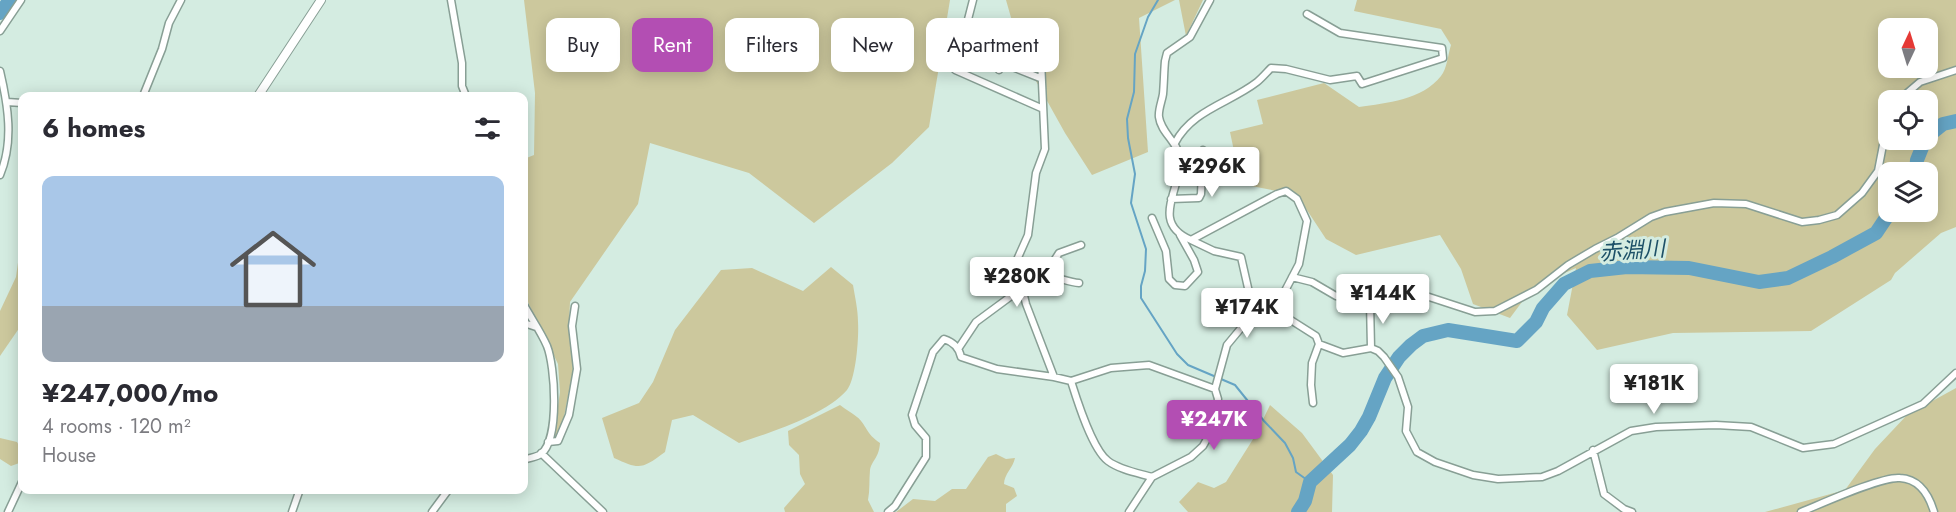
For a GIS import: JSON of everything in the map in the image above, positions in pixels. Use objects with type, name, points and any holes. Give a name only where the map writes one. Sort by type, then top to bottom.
[{"type":"street","points":[[0,32],[21,0]]},
{"type":"street","points":[[145,92],[162,49],[169,23],[181,0]]},
{"type":"street","points":[[261,92],[321,0]]},
{"type":"street","points":[[451,0],[462,63],[462,86],[464,92]]},
{"type":"street","points":[[968,18],[973,0]]},
{"type":"street","points":[[1152,218],[1166,251],[1169,279],[1175,285],[1185,286],[1198,272],[1194,260],[1169,217],[1171,200],[1178,178],[1180,157],[1175,143],[1159,117],[1167,53],[1190,37],[1210,0]]},
{"type":"street","points":[[1175,143],[1180,133],[1205,111],[1257,82],[1271,68],[1286,69],[1330,80],[1358,76],[1362,84],[1443,58],[1442,48],[1340,33],[1307,14]]},
{"type":"street","points":[[1911,90],[1920,82],[1956,70]]},
{"type":"street","points":[[0,71],[7,102],[9,131],[0,175]]},
{"type":"street","points":[[960,72],[1041,108]]},
{"type":"street","points":[[1025,72],[1040,78]]},
{"type":"street","points":[[1040,72],[1045,148],[1036,173],[1028,235],[1016,262],[1026,304],[1054,377]]},
{"type":"street","points":[[7,102],[18,102]]},
{"type":"street","points":[[1171,200],[1199,198],[1203,150]]},
{"type":"street","points":[[1292,277],[1312,282],[1336,296],[1370,302],[1394,297],[1426,296],[1475,312],[1495,310],[1536,290],[1568,265],[1651,217],[1689,206],[1714,203],[1746,204],[1802,222],[1837,214],[1862,193],[1878,171],[1882,150]]},
{"type":"street","points":[[1191,240],[1264,200],[1286,191],[1297,199],[1307,221],[1299,264],[1275,310]]},
{"type":"street","points":[[1179,234],[1214,251],[1241,257],[1251,301],[1256,310]]},
{"type":"street","points":[[1045,275],[1059,253],[1081,245]]},
{"type":"street","points":[[958,349],[976,322],[1037,277],[1045,275],[1079,284]]},
{"type":"street","points":[[1370,302],[1371,348]]},
{"type":"street","points":[[548,442],[558,441],[569,415],[573,396],[577,369],[572,326],[575,306]]},
{"type":"street","points":[[1256,310],[1275,310],[1316,336],[1318,344],[1312,363],[1311,385],[1313,403]]},
{"type":"street","points":[[1129,512],[1152,477],[1191,458],[1203,446],[1212,430],[1218,399],[1216,387],[1227,345],[1256,310]]},
{"type":"street","points":[[528,312],[546,345],[554,370],[555,406],[548,442],[541,453],[528,458]]},
{"type":"street","points":[[528,324],[536,327]]},
{"type":"street","points":[[888,512],[895,506],[926,457],[926,438],[915,425],[912,415],[933,352],[944,339],[953,342],[961,357],[997,369],[1071,381],[1111,368],[1149,364],[1216,387]]},
{"type":"street","points":[[1318,344],[1343,353],[1371,348],[1384,357],[1398,377],[1408,406],[1406,431],[1417,452],[1435,462],[1498,479],[1542,477],[1558,471],[1631,431],[1656,427],[1716,425],[1751,428],[1803,448],[1834,444],[1923,404],[1956,373]]},
{"type":"street","points":[[1071,381],[1086,422],[1107,460],[1127,470],[1152,477]]},
{"type":"street","points":[[1593,450],[1604,494],[1632,512]]},
{"type":"street","points":[[541,453],[603,512]]},
{"type":"street","points":[[1801,512],[1884,480],[1900,478],[1917,484],[1929,495],[1934,512]]},
{"type":"street","points":[[8,512],[18,491]]},
{"type":"street","points":[[292,512],[298,494]]},
{"type":"street","points":[[432,512],[445,494]]},
{"type":"shaded area","points":[[524,0],[950,0],[947,18],[926,18],[926,72],[938,72],[929,127],[892,163],[814,223],[749,173],[650,143],[638,204],[570,302],[569,324],[573,370],[564,417],[556,436],[554,434],[560,392],[558,364],[528,302],[528,157],[534,155],[535,93]]},
{"type":"shaded area","points":[[1006,0],[1175,0],[1139,18],[1148,152],[1092,175],[1065,133],[1031,72],[1059,72],[1059,18],[1011,18]]},
{"type":"shaded area","points":[[1179,0],[1203,0],[1186,36]]},
{"type":"shaded area","points":[[1357,0],[1956,0],[1956,227],[1941,233],[1895,273],[1891,280],[1811,331],[1673,333],[1597,350],[1567,315],[1576,268],[1533,287],[1510,318],[1473,304],[1461,269],[1440,235],[1356,255],[1326,239],[1297,195],[1241,184],[1230,132],[1263,124],[1257,100],[1324,83],[1359,107],[1392,102],[1414,95],[1433,84],[1443,73],[1451,45],[1441,29],[1354,11]]},
{"type":"shaded area","points":[[18,262],[18,330],[0,356],[0,311],[16,277]]},
{"type":"shaded area","points":[[831,267],[853,285],[858,317],[853,377],[847,390],[838,399],[812,415],[739,443],[693,415],[672,420],[665,452],[651,462],[635,466],[614,458],[602,418],[639,403],[653,382],[675,330],[721,270],[752,268],[803,291]]},
{"type":"shaded area","points":[[1956,388],[1956,512],[1765,512],[1845,490],[1875,449],[1907,415]]},
{"type":"shaded area","points":[[840,405],[855,415],[880,443],[870,470],[868,500],[874,512],[785,512],[784,508],[805,484],[800,474],[799,455],[789,445],[788,431]]},
{"type":"shaded area","points":[[1270,405],[1302,433],[1333,475],[1332,512],[1188,512],[1179,502],[1198,482],[1214,488],[1226,482],[1255,436]]},
{"type":"shaded area","points":[[0,438],[17,442],[18,463],[11,466],[0,459]]},
{"type":"shaded area","points":[[996,454],[1006,459],[1015,458],[1005,477],[1004,484],[1014,488],[1017,496],[1006,504],[1006,512],[896,512],[913,499],[935,501],[952,489],[966,489],[988,457]]},
{"type":"waterway","points":[[0,13],[10,0]]},
{"type":"waterway","points":[[1158,0],[1148,17],[1135,54],[1134,92],[1127,119],[1135,174],[1131,203],[1146,249],[1141,298],[1177,354],[1188,365],[1235,385],[1285,443],[1293,458],[1296,472],[1310,482]]},
{"type":"waterway","name":"赤淵川","points":[[1938,128],[1943,124],[1956,121]]},
{"type":"waterway","name":"赤淵川","points":[[1917,162],[1921,150]]},
{"type":"waterway","name":"赤淵川","points":[[1298,512],[1305,501],[1310,482],[1350,445],[1361,431],[1385,378],[1399,357],[1423,336],[1448,330],[1517,341],[1536,322],[1543,308],[1564,284],[1590,271],[1627,267],[1689,268],[1759,282],[1788,278],[1876,233],[1883,222]]}]
